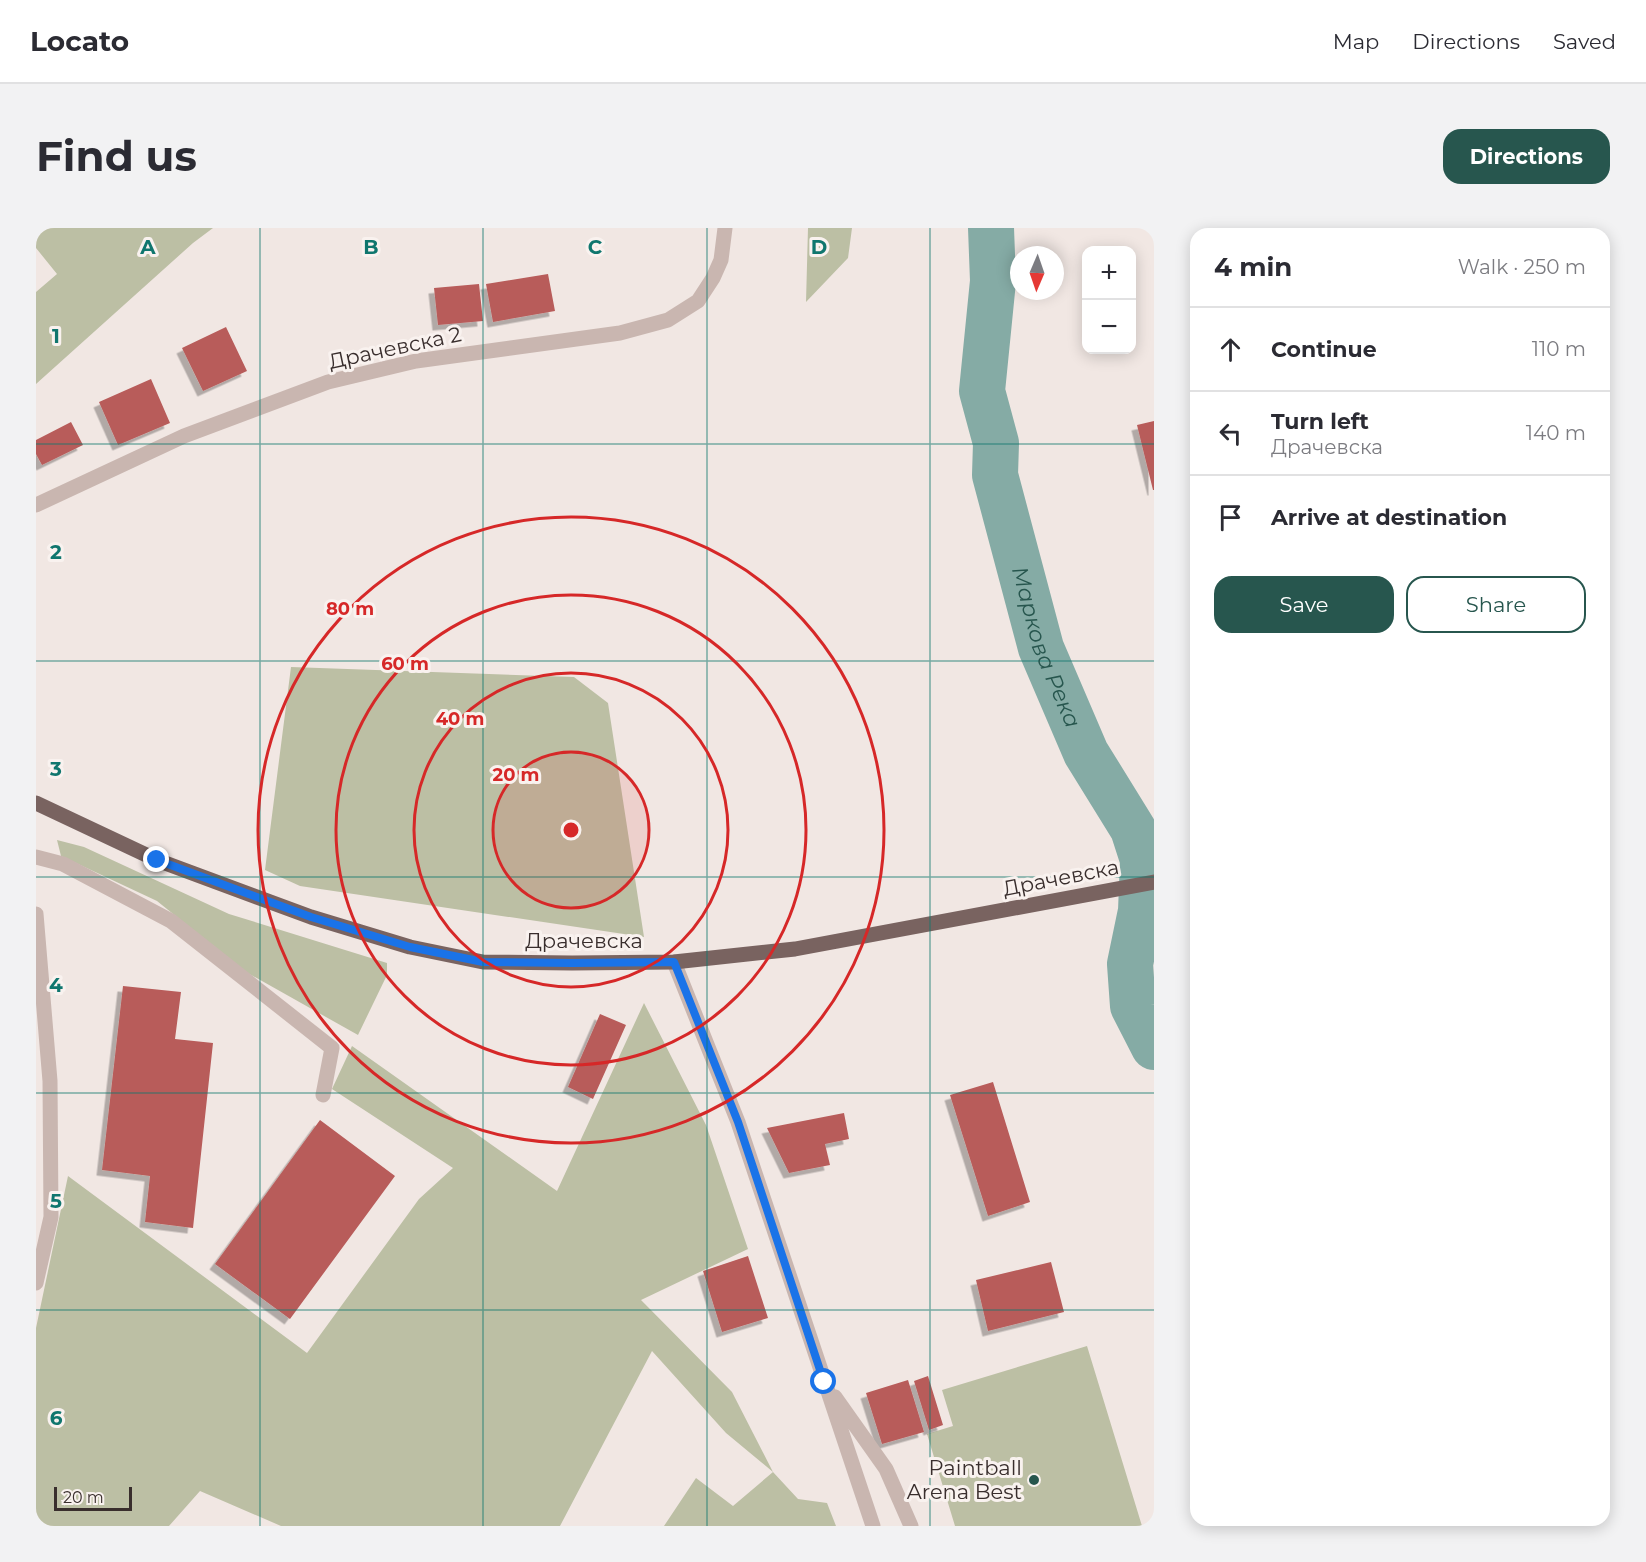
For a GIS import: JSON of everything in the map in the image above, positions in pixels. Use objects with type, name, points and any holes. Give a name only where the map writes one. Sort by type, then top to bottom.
[{"type":"main road","name":"Драчевска","points":[[36,803],[157,860],[311,917],[410,947],[483,962],[674,962],[795,949],[1154,882]]},
{"type":"street","name":"Драчевска 2","points":[[36,504],[184,436],[328,382],[416,361],[620,333],[668,320],[698,302],[713,278],[721,260],[725,228]]},
{"type":"street","points":[[36,857],[63,864],[171,921],[332,1048],[323,1095]]},
{"type":"street","points":[[36,914],[50,1081],[51,1144],[51,1217],[36,1283]]},
{"type":"street","points":[[674,962],[738,1122],[873,1526]]},
{"type":"street","points":[[824,1382],[886,1469],[911,1526]]},
{"type":"green space","points":[[36,228],[213,228],[193,243],[36,384],[36,292],[57,274],[36,248]]},
{"type":"green space","points":[[808,228],[852,228],[848,258],[806,302]]},
{"type":"green space","points":[[291,667],[574,677],[608,703],[644,937],[300,886],[265,870]]},
{"type":"green space","points":[[57,840],[84,847],[229,914],[387,963],[387,975],[358,1035],[244,971],[157,901],[61,856]]},
{"type":"green space","points":[[644,1003],[706,1125],[748,1249],[641,1300],[732,1392],[773,1472],[726,1433],[652,1351],[560,1526],[281,1526],[200,1491],[169,1526],[36,1526],[36,1328],[68,1176],[307,1353],[419,1199],[453,1168],[332,1089],[352,1046],[557,1191]]},
{"type":"green space","name":"Paintball Arena Best","points":[[1087,1346],[1142,1526],[955,1526],[927,1434],[953,1426],[942,1390]]},
{"type":"green space","points":[[773,1472],[798,1499],[827,1503],[836,1526],[664,1526],[696,1478],[733,1506]]},
{"type":"building","points":[[548,274],[555,311],[493,322],[486,284]]},
{"type":"building","points":[[479,284],[483,321],[438,325],[434,288]]},
{"type":"building","points":[[226,327],[247,371],[203,391],[182,348]]},
{"type":"building","points":[[151,379],[170,423],[118,445],[99,402]]},
{"type":"building","points":[[1154,421],[1154,490],[1153,490],[1137,425]]},
{"type":"building","points":[[71,422],[83,445],[42,465],[36,454],[36,440]]},
{"type":"building","points":[[123,986],[181,992],[175,1039],[213,1043],[193,1228],[145,1222],[150,1176],[102,1170]]},
{"type":"building","points":[[600,1014],[626,1025],[593,1099],[568,1087]]},
{"type":"building","points":[[993,1082],[1030,1202],[988,1216],[950,1095]]},
{"type":"building","points":[[844,1113],[849,1139],[825,1144],[830,1165],[789,1173],[767,1128]]},
{"type":"building","points":[[320,1120],[395,1176],[290,1319],[215,1264]]},
{"type":"building","points":[[748,1256],[768,1318],[722,1332],[703,1271]]},
{"type":"building","points":[[1051,1262],[1064,1312],[988,1331],[976,1280]]},
{"type":"building","points":[[928,1376],[943,1425],[929,1430],[914,1381]]},
{"type":"building","points":[[908,1380],[924,1432],[882,1444],[866,1393]]},
{"type":"waterway","name":"Маркова Река","points":[[991,228],[993,281],[982,391],[996,443],[995,475],[1041,648],[1086,753],[1133,829],[1143,860],[1141,911],[1130,964],[1133,1006],[1154,1047]]},
{"type":"place","name":"Paintball Arena Best","points":[[1034,1480]]},
{"type":"route","points":[[157,860],[311,917],[410,947],[483,962],[674,962],[738,1122],[824,1382]]}]
